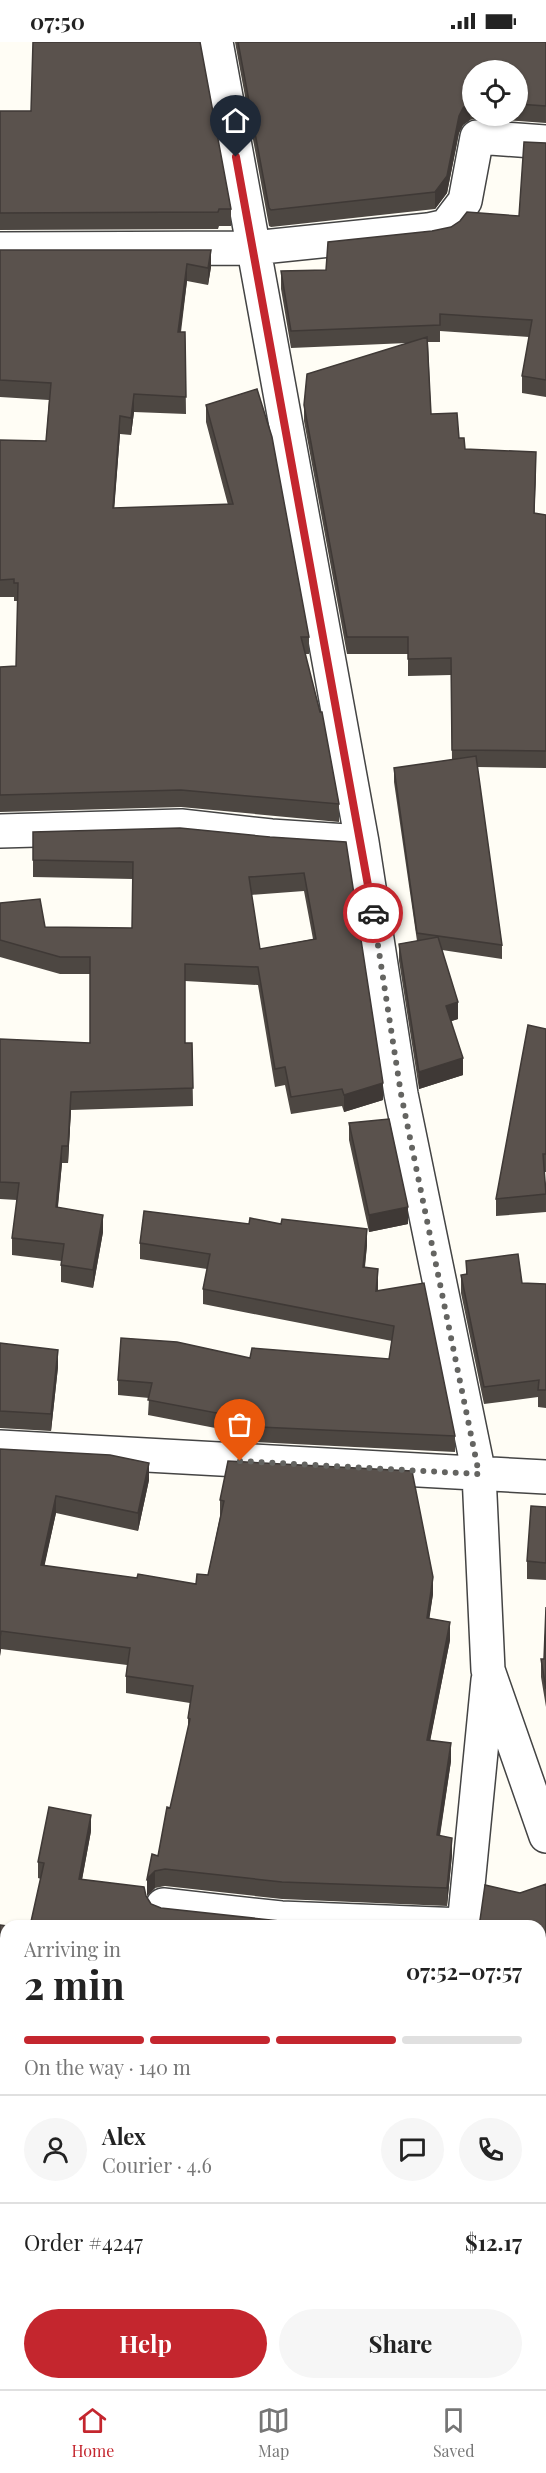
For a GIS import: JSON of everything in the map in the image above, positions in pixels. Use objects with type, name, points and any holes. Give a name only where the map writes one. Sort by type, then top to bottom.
[{"type":"street","points":[[216,42],[362,842],[401,1094],[479,1474],[489,1670],[465,1920]]},
{"type":"street","points":[[0,249],[252,248],[428,231],[446,226],[465,201],[477,137],[546,142]]},
{"type":"street","points":[[0,831],[181,826],[271,837],[362,842]]},
{"type":"street","points":[[0,1447],[546,1477]]},
{"type":"street","points":[[489,1670],[546,1836]]},
{"type":"street","points":[[163,1905],[281,1918],[327,1920]]},
{"type":"building","points":[[33,42],[200,42],[231,209],[219,209],[218,212],[0,213],[0,111],[31,111]]},
{"type":"building","points":[[238,42],[546,42],[546,106],[528,105],[528,60],[462,60],[462,110],[447,176],[435,192],[271,210]]},
{"type":"building","points":[[524,142],[546,143],[546,380],[522,376],[532,320],[440,314],[440,325],[291,331],[281,271],[326,270],[328,242],[451,227],[467,212],[519,216]]},
{"type":"building","points":[[0,250],[211,250],[208,268],[187,264],[178,332],[185,332],[186,397],[134,394],[131,418],[120,416],[113,508],[233,504],[206,405],[257,389],[272,437],[309,637],[301,637],[320,712],[322,712],[339,804],[181,790],[0,795],[0,667],[16,666],[18,583],[14,583],[14,579],[0,580],[0,440],[46,441],[51,383],[0,380]]},
{"type":"building","points":[[427,337],[431,414],[457,413],[459,438],[464,438],[465,449],[536,452],[534,513],[546,515],[546,751],[452,750],[451,658],[408,659],[408,637],[347,637],[304,405],[307,374]]},
{"type":"building","points":[[476,756],[502,945],[417,933],[394,768]]},
{"type":"building","points":[[180,828],[346,842],[383,1083],[344,1095],[342,1089],[291,1097],[285,1067],[275,1069],[258,967],[185,964],[185,1043],[192,1043],[193,1088],[71,1092],[68,1146],[62,1146],[56,1207],[103,1215],[93,1270],[61,1265],[64,1244],[12,1238],[19,1183],[0,1182],[0,1039],[90,1043],[90,957],[60,957],[0,940],[0,903],[40,899],[45,927],[132,928],[133,862],[33,860],[33,832]],"holes":[[[304,873],[316,939],[260,949],[249,877]]]},
{"type":"building","points":[[438,937],[458,1002],[446,1006],[463,1058],[419,1072],[399,944]]},
{"type":"building","points":[[528,1025],[546,1029],[546,1154],[543,1154],[546,1194],[496,1199]]},
{"type":"building","points":[[389,1119],[408,1207],[369,1215],[349,1123]]},
{"type":"building","points":[[144,1211],[249,1224],[250,1218],[281,1224],[282,1219],[367,1229],[363,1267],[378,1269],[376,1291],[424,1283],[455,1436],[236,1426],[238,1417],[148,1400],[152,1383],[118,1380],[121,1338],[177,1342],[250,1358],[252,1348],[389,1359],[394,1326],[203,1289],[210,1254],[140,1243]]},
{"type":"building","points":[[518,1254],[522,1283],[546,1284],[546,1390],[538,1390],[539,1380],[484,1387],[461,1275],[467,1274],[466,1261]]},
{"type":"building","points":[[0,1343],[58,1350],[51,1414],[0,1411]]},
{"type":"building","points":[[0,1449],[110,1455],[149,1463],[138,1513],[56,1496],[41,1565],[137,1578],[138,1574],[196,1584],[197,1574],[208,1575],[224,1501],[220,1500],[228,1461],[412,1471],[433,1577],[427,1618],[450,1622],[427,1740],[451,1743],[437,1835],[452,1838],[447,1888],[282,1882],[165,1869],[155,1871],[147,1879],[152,1854],[158,1856],[167,1807],[170,1808],[190,1719],[188,1718],[193,1686],[126,1676],[130,1648],[1,1631],[0,1639]]},
{"type":"building","points":[[531,1506],[546,1507],[546,1563],[527,1561]]},
{"type":"building","points":[[546,1607],[546,1689],[541,1659],[544,1659]]},
{"type":"building","points":[[49,1807],[91,1815],[79,1879],[144,1887],[151,1904],[161,1908],[271,1920],[31,1920],[44,1863],[38,1862]]},
{"type":"building","points":[[546,1884],[546,1920],[480,1920],[485,1885],[520,1893]]},
{"type":"way so far","points":[[240,1461],[479,1474],[401,1094],[373,913]]},
{"type":"route","points":[[236,157],[362,842],[373,913]]}]
